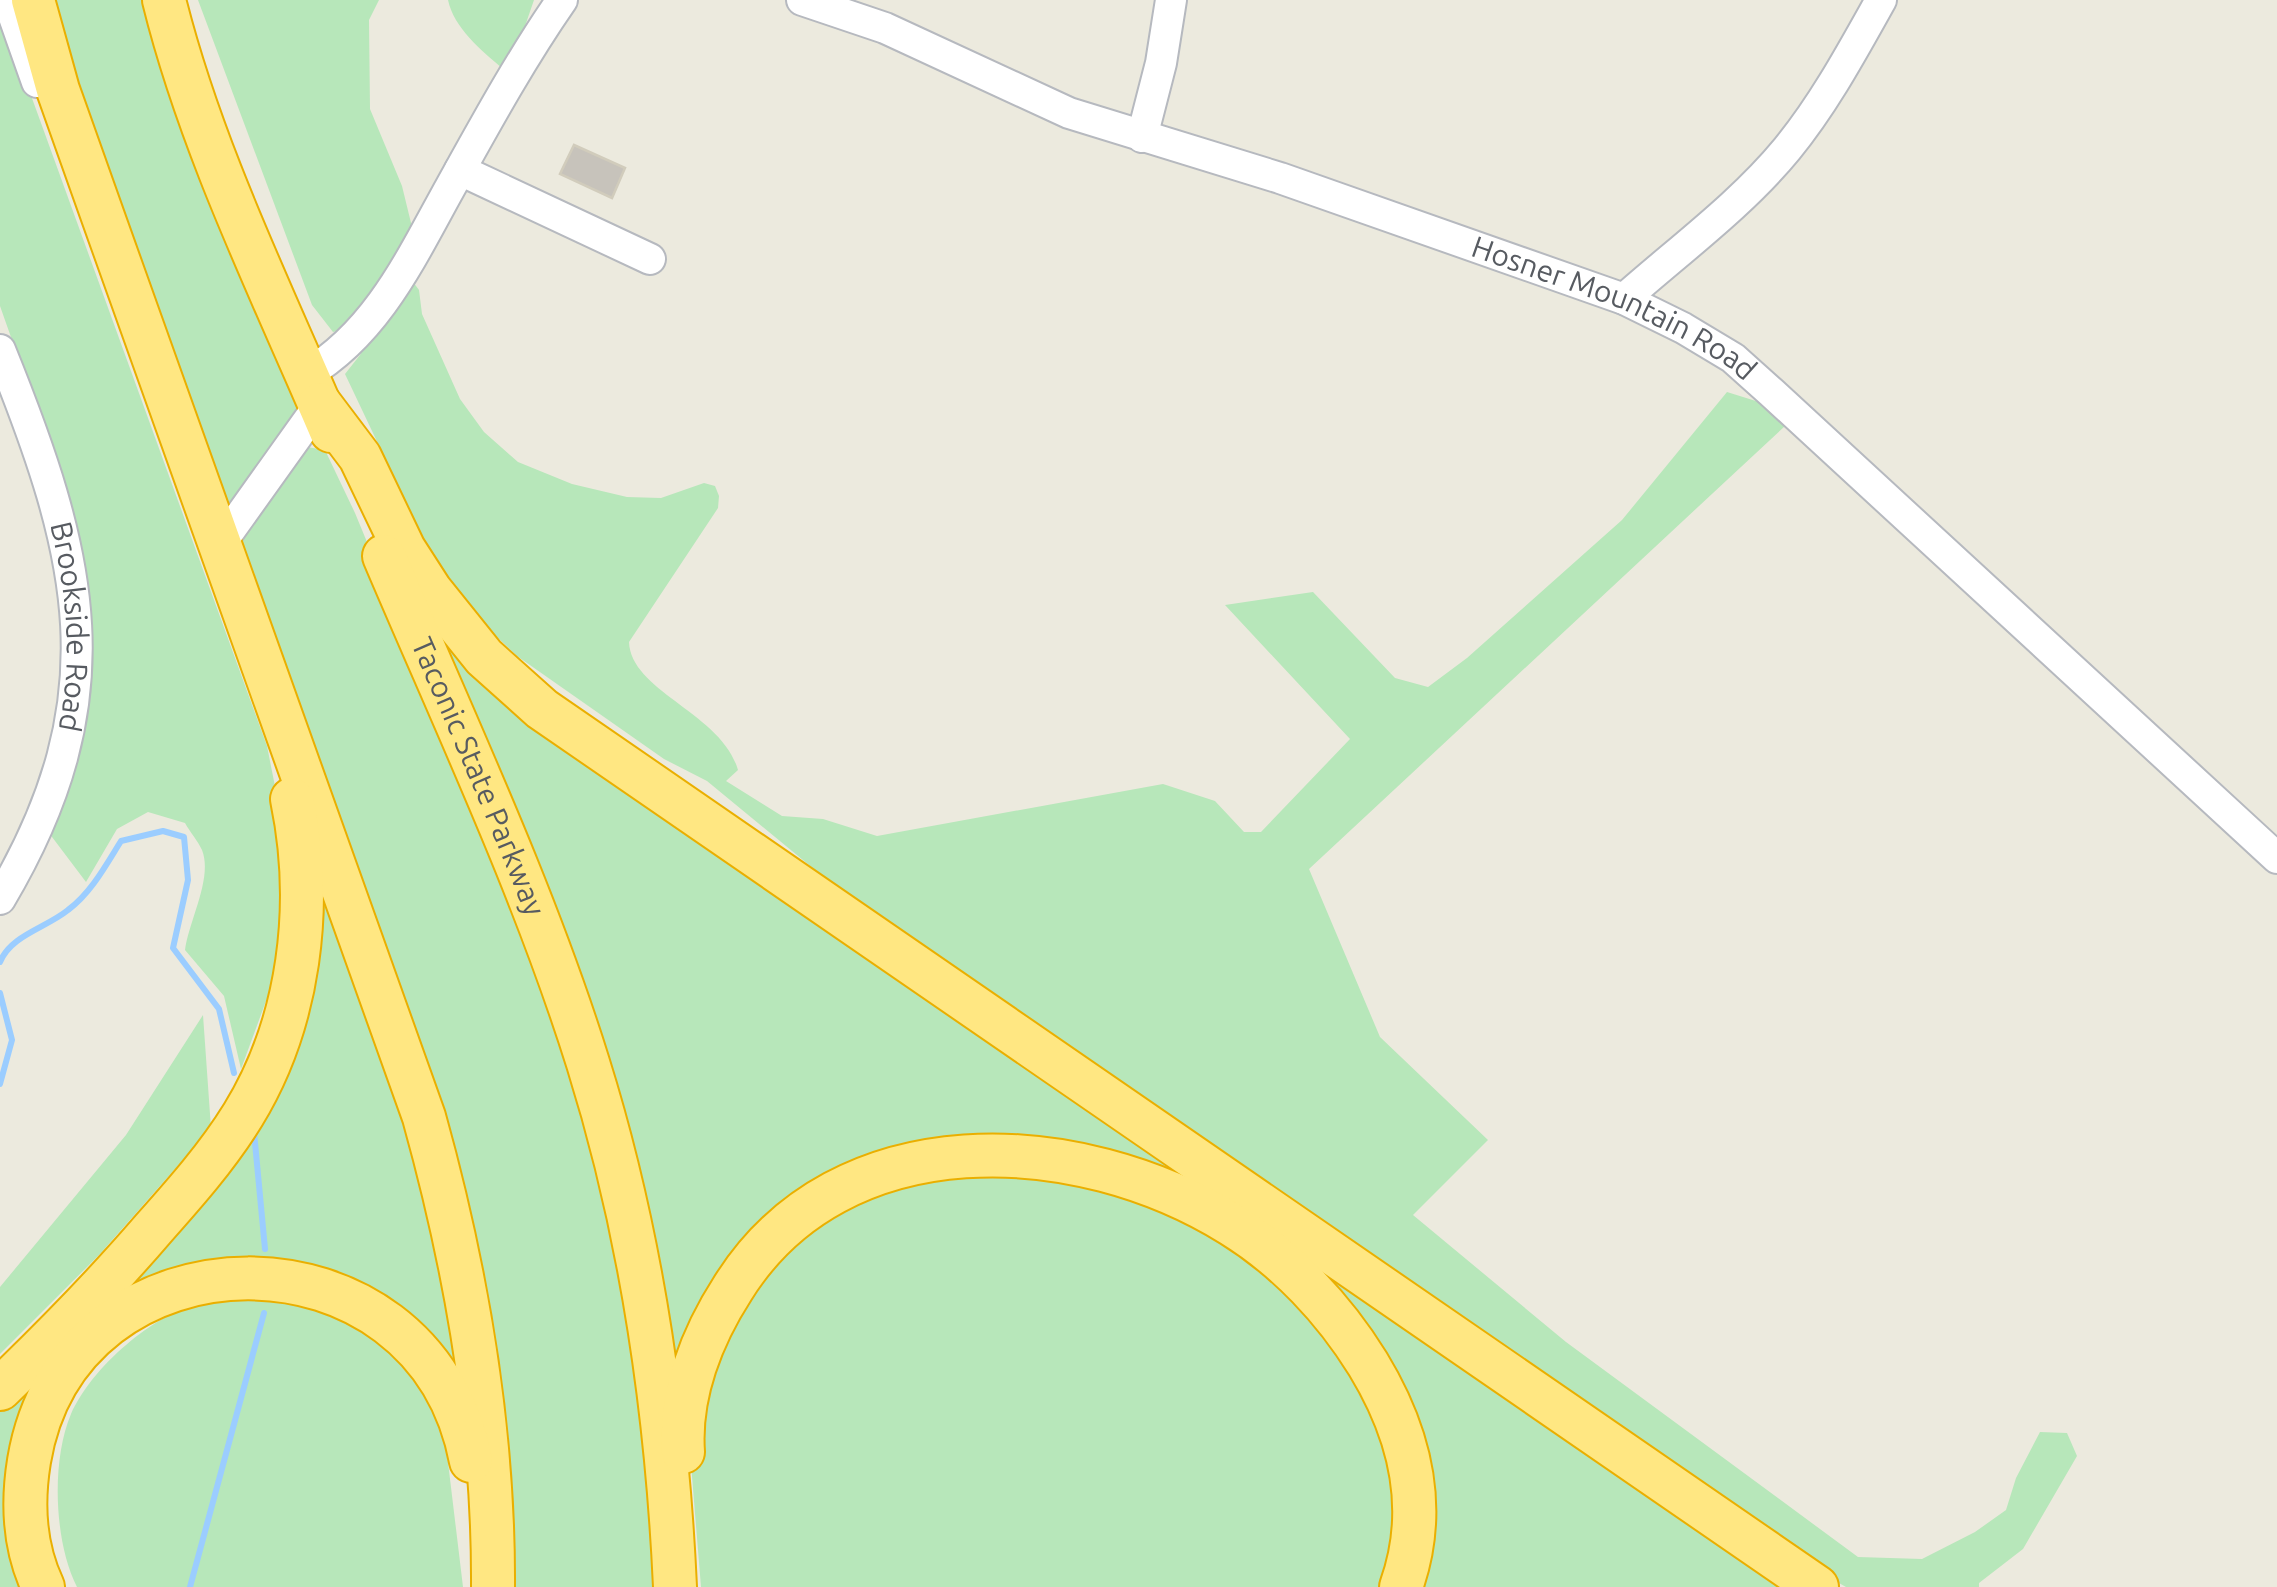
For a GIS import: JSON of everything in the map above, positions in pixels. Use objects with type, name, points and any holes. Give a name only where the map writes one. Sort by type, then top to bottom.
[{"type":"highway","points":[[33,0],[58,90],[394,1028],[444,1188],[474,1336],[484,1410],[493,1587]]},
{"type":"highway","name":"Taconic State Parkway","points":[[164,0],[192,94],[218,162],[538,922],[588,1064],[626,1204],[641,1282],[672,1520],[676,1587]]},
{"type":"highway","points":[[314,389],[360,457],[404,549],[431,591],[484,657],[542,709],[1817,1587]]},
{"type":"highway","points":[[0,1389],[130,1255],[217,1153],[258,1089],[290,1000],[302,910],[296,818],[244,650],[220,544]]},
{"type":"highway","points":[[672,1520],[685,1481],[683,1421],[701,1348],[746,1268],[788,1223],[816,1202],[878,1173],[954,1157],[1028,1157],[1107,1170],[1152,1184],[1195,1204],[1272,1253],[1325,1306],[1377,1379],[1406,1444],[1415,1509],[1414,1540],[1401,1587]]},
{"type":"highway","points":[[43,1587],[28,1544],[26,1482],[37,1430],[58,1383],[78,1355],[133,1309],[166,1293],[230,1277],[264,1277],[332,1292],[364,1307],[407,1340],[452,1400],[466,1438],[476,1514],[493,1545]]},
{"type":"street","points":[[8,0],[70,167],[102,214]]},
{"type":"street","points":[[538,36],[544,0]]},
{"type":"street","points":[[220,544],[334,357],[358,334],[417,246],[562,0]]},
{"type":"street","name":"Hosner Mountain Road","points":[[802,0],[885,28],[1069,113],[1280,178],[1624,299],[1683,328],[1733,358],[2277,858]]},
{"type":"street","points":[[1142,137],[1161,62],[1171,0]]},
{"type":"street","points":[[1624,299],[1786,150],[1881,0]]},
{"type":"street","points":[[460,170],[650,259]]},
{"type":"street","name":"Brookside Road","points":[[0,350],[61,522],[78,622],[76,686],[66,748],[48,806],[0,899]]},
{"type":"green space","points":[[47,0],[152,0],[299,391],[299,415],[230,506],[219,501]]},
{"type":"green space","points":[[198,0],[379,0],[369,20],[370,109],[402,186],[412,227],[386,278],[351,328],[333,332],[312,305]]},
{"type":"green space","points":[[448,0],[534,0],[524,29],[502,68],[462,29]]},
{"type":"green space","points":[[0,10],[267,746],[289,857],[273,982],[241,1069],[224,996],[185,950],[203,886],[205,861],[185,823],[148,812],[117,829],[86,882],[46,829],[87,703],[89,595],[61,479],[0,306]]},
{"type":"green space","points":[[413,282],[419,290],[422,314],[460,399],[484,432],[518,462],[572,484],[627,497],[661,498],[704,483],[715,486],[718,508],[629,642],[634,660],[645,675],[729,750],[738,770],[726,781],[782,816],[823,819],[877,836],[1163,784],[1215,801],[1244,832],[1261,832],[1350,739],[1225,605],[1313,592],[1395,678],[1428,687],[1467,658],[1622,520],[1727,392],[1759,402],[1785,426],[1309,869],[1380,1037],[1488,1140],[1413,1215],[1566,1342],[1858,1557],[1922,1559],[1975,1532],[2006,1510],[2016,1478],[2040,1432],[2067,1433],[2077,1456],[2023,1549],[1979,1583],[1979,1587],[1846,1587],[1802,1562],[871,916],[707,781],[664,759],[517,656],[478,619],[436,566],[345,374],[377,324]]},
{"type":"green space","points":[[307,447],[325,450],[355,513],[531,939],[621,1252],[660,1587],[510,1587],[502,1416],[238,544]]},
{"type":"green space","points":[[398,550],[491,672],[1803,1587],[1412,1587],[1426,1474],[1269,1239],[1005,1146],[793,1205],[679,1377],[638,1184]]},
{"type":"green space","points":[[314,865],[403,1080],[475,1420],[437,1355],[205,1266],[43,1393],[36,1587],[0,1587],[0,1399],[220,1164]]},
{"type":"green space","points":[[203,1015],[211,1128],[99,1255],[0,1354],[0,1287],[126,1135]]},
{"type":"green space","points":[[1033,1166],[1241,1241],[1345,1342],[1404,1468],[1391,1587],[701,1587],[691,1464],[694,1401],[762,1264],[857,1192]]},
{"type":"green space","points":[[280,1297],[352,1324],[399,1353],[444,1429],[463,1587],[77,1587],[64,1548],[58,1478],[71,1414],[93,1378],[145,1330],[184,1308],[212,1300]]},
{"type":"building","points":[[574,145],[625,168],[612,198],[560,174]]},
{"type":"waterway","points":[[0,962],[21,938],[76,903],[121,841],[163,831],[184,837],[188,880],[173,948],[219,1009],[234,1073]]},
{"type":"waterway","points":[[0,993],[12,1040],[0,1084]]},
{"type":"waterway","points":[[254,1132],[265,1249]]},
{"type":"waterway","points":[[190,1587],[264,1313]]}]
